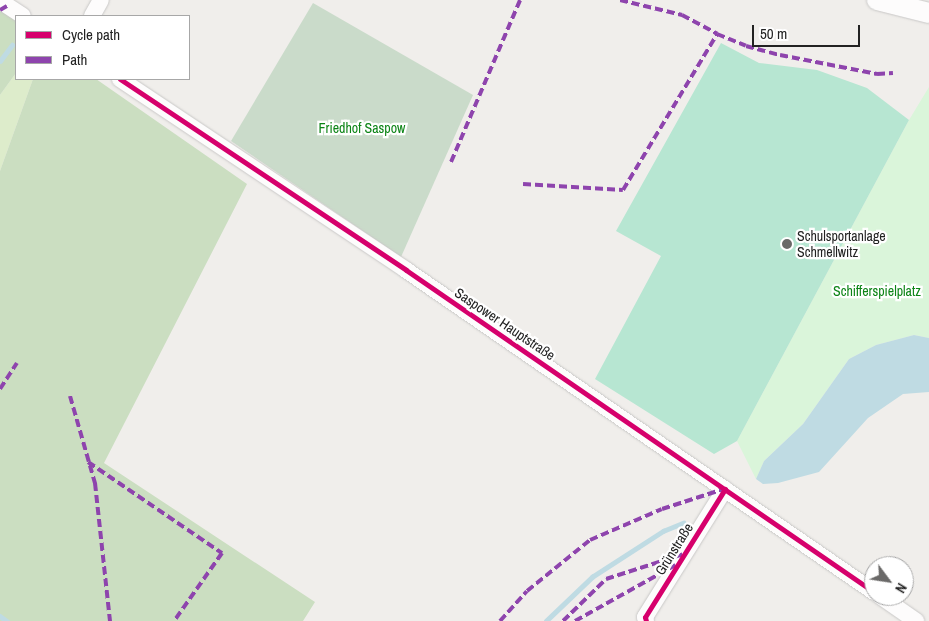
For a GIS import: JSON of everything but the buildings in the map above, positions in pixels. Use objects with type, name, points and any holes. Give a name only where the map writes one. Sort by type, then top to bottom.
[{"type":"street","points":[[93,15],[101,0]]},
{"type":"street","points":[[877,0],[929,13]]},
{"type":"street","points":[[0,1],[21,15]]},
{"type":"street","name":"Saspower Hauptstraße","points":[[122,80],[381,253],[864,585]]},
{"type":"street","name":"Grünstraße","points":[[646,621],[645,617],[725,489]]},
{"type":"street","points":[[894,606],[916,621]]},
{"type":"green space","name":"Friedhof Saspow","points":[[313,3],[473,95],[401,257],[231,141]]},
{"type":"green space","points":[[0,10],[15,20],[15,74],[0,95]]},
{"type":"green space","name":"Schulsportanlage Schmellwitz","points":[[721,43],[759,63],[817,70],[867,88],[909,120],[737,441],[714,454],[595,379],[661,256],[616,231]]},
{"type":"green space","points":[[15,74],[15,80],[33,80],[0,171],[0,95]]},
{"type":"green space","points":[[33,80],[97,80],[247,184],[104,463],[315,602],[303,621],[0,621],[0,171]]},
{"type":"green space","name":"Schifferspielplatz","points":[[929,87],[929,338],[914,335],[876,345],[849,359],[803,424],[764,461],[756,479],[737,441],[909,120]]},
{"type":"water","points":[[914,335],[929,338],[929,392],[903,394],[868,418],[819,472],[778,483],[763,484],[756,479],[764,461],[803,424],[849,359],[876,345]]},
{"type":"waterway","points":[[0,61],[12,45]]},
{"type":"waterway","points":[[546,621],[592,577],[663,531],[683,523]]},
{"type":"waterway","points":[[0,616],[7,621]]},
{"type":"marked path","points":[[451,162],[520,0]]},
{"type":"marked path","points":[[620,0],[682,15],[717,34],[746,46],[780,55],[877,74],[893,73]]},
{"type":"marked path","points":[[0,10],[7,6]]},
{"type":"marked path","points":[[523,184],[623,190],[717,34]]},
{"type":"marked path","points":[[0,389],[17,363]]},
{"type":"marked path","points":[[70,396],[95,483],[110,621]]},
{"type":"marked path","points":[[88,462],[222,553],[174,621]]},
{"type":"marked path","points":[[500,621],[527,591],[590,540],[662,509],[724,489]]},
{"type":"marked path","points":[[563,621],[606,579],[684,554]]},
{"type":"marked path","points":[[575,621],[675,565]]},
{"type":"cycle path","points":[[121,80],[406,270],[864,585]]},
{"type":"cycle path","points":[[646,621],[645,617],[725,489]]},
{"type":"place","name":"Schulsportanlage Schmellwitz","points":[[787,244]]}]
